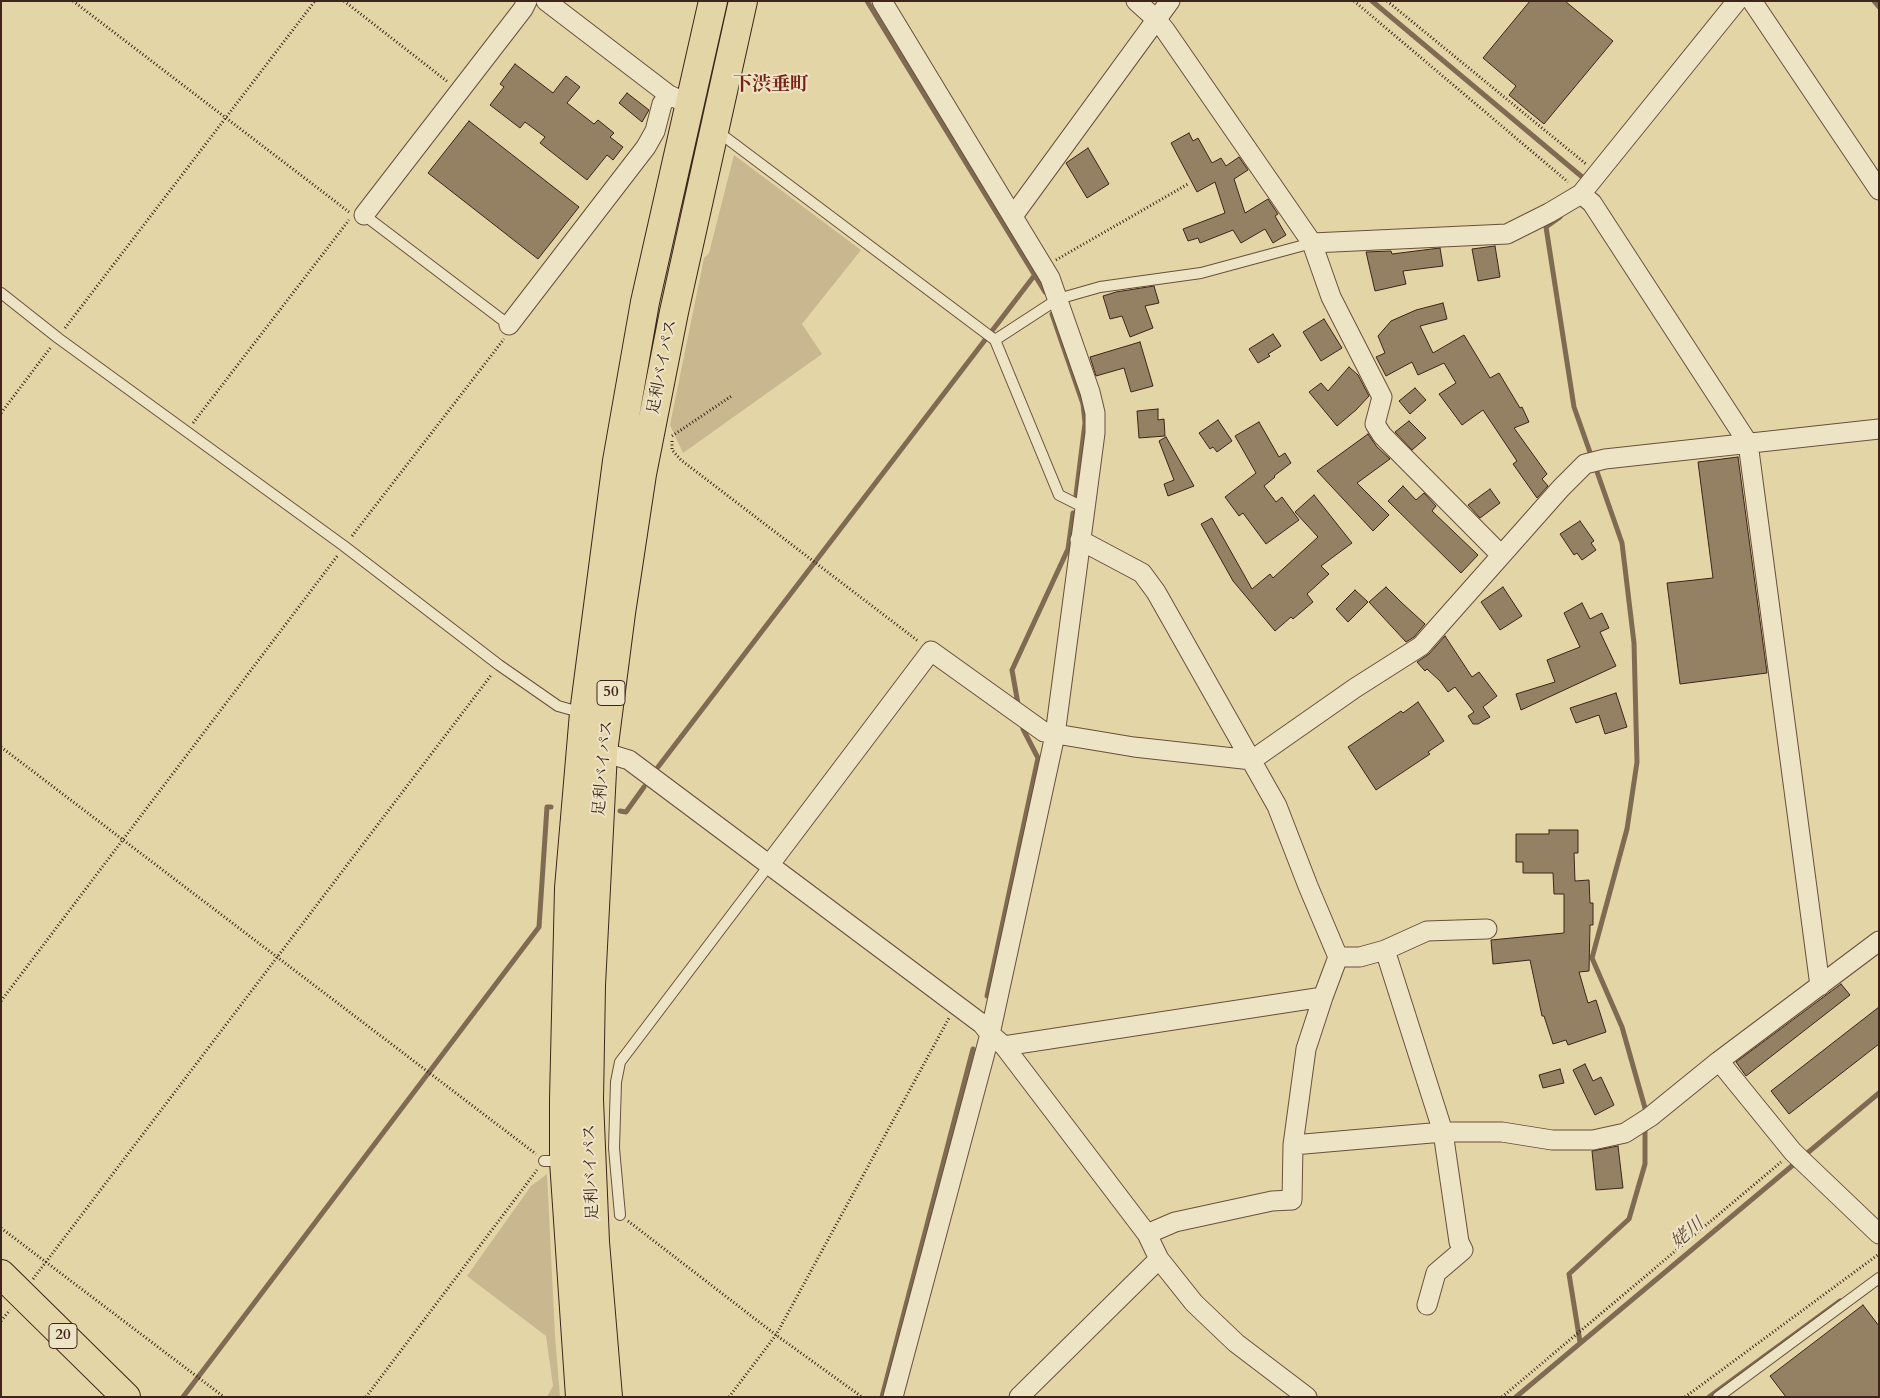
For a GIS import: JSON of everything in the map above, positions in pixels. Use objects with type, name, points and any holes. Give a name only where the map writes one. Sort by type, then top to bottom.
[{"type":"main road","name":"足利バイパス","points":[[580,1397],[554,1161],[569,888],[584,713],[616,461],[680,98],[713,1]]},
{"type":"main road","name":"足利バイパス","points":[[608,1397],[596,1261],[602,1148],[591,985],[603,752],[642,474],[662,432],[674,312],[743,1]]},
{"type":"main road","name":"20","points":[[1,1274],[126,1397]]},
{"type":"main road","name":"20","points":[[22,1294],[54,1340],[108,1397]]},
{"type":"main road","name":"20","points":[[72,1344],[144,1397]]},
{"type":"street","points":[[364,215],[523,9],[527,1]]},
{"type":"street","points":[[546,1],[680,98]]},
{"type":"street","points":[[882,1],[1043,267],[1058,299],[1090,392],[1095,413],[1095,434],[1055,735],[997,1040],[893,1397]]},
{"type":"street","points":[[1136,1],[1157,20],[1312,243],[1331,297],[1382,397],[1375,424],[1382,435],[1500,555]]},
{"type":"street","points":[[1013,216],[1170,1]]},
{"type":"street","points":[[1312,243],[1507,234],[1549,213],[1581,194],[1737,1]]},
{"type":"street","points":[[1752,1],[1879,190]]},
{"type":"street","points":[[509,325],[646,147],[655,130],[662,104],[680,98]]},
{"type":"street","points":[[1581,194],[1592,203],[1748,443],[1820,986]]},
{"type":"street","points":[[770,864],[931,651],[1044,732],[1134,747],[1252,760],[1355,688],[1421,646],[1451,614],[1500,555],[1561,488],[1586,464],[1605,459],[1879,429]]},
{"type":"street","points":[[1080,540],[1142,573],[1156,592],[1277,806],[1338,957],[1322,998],[1306,1049],[1293,1145],[1292,1200],[1272,1201],[1174,1222],[1147,1234]]},
{"type":"street","points":[[603,752],[629,760],[982,1024],[997,1040],[1147,1234],[1159,1259],[1194,1303],[1236,1343],[1296,1393]]},
{"type":"street","points":[[1338,957],[1360,957],[1385,950],[1427,931],[1487,929]]},
{"type":"street","points":[[1293,1145],[1443,1132],[1502,1132],[1552,1140],[1593,1140],[1625,1133],[1650,1117],[1719,1061],[1879,941]]},
{"type":"street","points":[[1385,950],[1443,1132],[1459,1242],[1463,1250],[1436,1273],[1427,1305]]},
{"type":"street","points":[[997,1040],[1322,998]]},
{"type":"street","points":[[1719,1061],[1792,1152],[1879,1234]]},
{"type":"street","points":[[1019,1397],[1159,1259]]},
{"type":"lane","points":[[715,130],[995,340],[1059,495],[1085,508]]},
{"type":"lane","points":[[364,215],[509,325]]},
{"type":"lane","points":[[995,340],[1058,299],[1100,287],[1201,273],[1312,243]]},
{"type":"lane","points":[[1,293],[58,338],[344,546],[499,665],[558,706],[584,713]]},
{"type":"lane","points":[[620,1215],[602,1148],[620,1062],[770,864]]},
{"type":"lane","points":[[1718,1397],[1879,1278]]},
{"type":"path","points":[[74,1],[353,214],[186,432]]},
{"type":"path","points":[[1,413],[315,1]]},
{"type":"path","points":[[344,1],[460,91]]},
{"type":"path","points":[[1354,1],[1581,194]]},
{"type":"path","points":[[1387,1],[1598,174]]},
{"type":"path","points":[[1043,267],[1188,184]]},
{"type":"path","points":[[1,1001],[344,546],[508,334],[509,325]]},
{"type":"path","points":[[733,395],[662,432],[672,450],[681,460],[931,651]]},
{"type":"path","points":[[22,1294],[499,665]]},
{"type":"path","points":[[1,747],[278,957],[554,1161],[366,1397]]},
{"type":"path","points":[[729,1397],[776,1335],[956,1004]]},
{"type":"path","points":[[1502,1397],[1792,1152]]},
{"type":"path","points":[[620,1215],[776,1335],[862,1397]]},
{"type":"path","points":[[1,1228],[224,1397]]},
{"type":"path","points":[[1685,1397],[1879,1254]]},
{"type":"shaded area","points":[[734,155],[861,250],[802,324],[822,354],[683,453],[670,425],[704,258],[709,253]]},
{"type":"shaded area","points":[[547,1174],[560,1397],[547,1397],[553,1386],[546,1336],[467,1276],[531,1186]]},
{"type":"building","points":[[1530,1],[1565,1],[1613,41],[1544,124],[1509,95],[1516,86],[1483,58]]},
{"type":"building","points":[[515,64],[553,93],[566,76],[580,87],[567,103],[594,124],[598,120],[614,133],[610,137],[623,147],[613,160],[607,155],[587,180],[540,143],[545,137],[525,122],[520,128],[490,105],[504,87],[500,84]]},
{"type":"building","points":[[627,93],[649,110],[642,122],[619,103]]},
{"type":"building","points":[[469,121],[579,207],[538,259],[428,173]]},
{"type":"building","points":[[1189,133],[1193,141],[1198,138],[1212,163],[1221,158],[1226,166],[1239,157],[1248,170],[1234,179],[1245,213],[1268,199],[1278,214],[1275,216],[1286,235],[1273,243],[1265,229],[1241,243],[1233,230],[1200,243],[1198,238],[1188,241],[1183,229],[1225,213],[1215,182],[1197,192],[1171,143]]},
{"type":"building","points":[[1088,148],[1109,184],[1087,198],[1066,163]]},
{"type":"building","points":[[1495,246],[1500,277],[1478,281],[1472,249]]},
{"type":"building","points":[[1440,248],[1443,266],[1403,271],[1406,284],[1375,291],[1366,252],[1391,251],[1392,254]]},
{"type":"building","points":[[1154,286],[1159,303],[1145,306],[1153,328],[1130,337],[1122,316],[1110,319],[1103,296]]},
{"type":"building","points":[[1443,303],[1447,319],[1420,326],[1433,353],[1464,335],[1490,378],[1499,373],[1520,408],[1522,407],[1529,422],[1514,428],[1547,474],[1542,479],[1548,486],[1537,498],[1513,464],[1517,461],[1483,410],[1462,425],[1439,394],[1456,383],[1444,363],[1418,375],[1412,362],[1386,376],[1376,357],[1385,353],[1378,336],[1391,321],[1416,310]]},
{"type":"building","points":[[1324,319],[1342,348],[1321,361],[1303,332]]},
{"type":"building","points":[[1273,334],[1281,346],[1268,354],[1270,356],[1258,363],[1249,349]]},
{"type":"building","points":[[1140,342],[1153,386],[1131,392],[1124,368],[1096,376],[1090,357]]},
{"type":"building","points":[[1349,367],[1358,375],[1369,396],[1337,426],[1309,392],[1321,383],[1328,391]]},
{"type":"building","points":[[1415,388],[1426,400],[1410,414],[1399,401]]},
{"type":"building","points":[[1158,409],[1158,420],[1164,419],[1165,436],[1139,438],[1137,411]]},
{"type":"building","points":[[1218,420],[1232,441],[1217,452],[1213,447],[1210,449],[1199,433]]},
{"type":"building","points":[[1409,421],[1426,438],[1412,450],[1395,432]]},
{"type":"building","points":[[1259,422],[1279,457],[1285,453],[1291,463],[1264,486],[1276,502],[1282,497],[1299,520],[1266,544],[1243,513],[1239,516],[1225,497],[1256,473],[1235,436]]},
{"type":"building","points":[[1368,434],[1377,447],[1390,459],[1357,483],[1389,515],[1373,531],[1317,471]]},
{"type":"building","points":[[1166,437],[1194,486],[1168,496],[1164,484],[1174,480],[1159,441]]},
{"type":"building","points":[[1738,457],[1767,673],[1680,684],[1667,583],[1713,578],[1698,462]]},
{"type":"building","points":[[1403,486],[1416,500],[1424,493],[1436,506],[1432,511],[1478,555],[1461,573],[1388,501]]},
{"type":"building","points":[[1490,489],[1500,503],[1480,518],[1468,505]]},
{"type":"building","points":[[1314,495],[1352,543],[1321,566],[1329,574],[1307,594],[1313,602],[1275,631],[1233,581],[1201,524],[1212,518],[1252,589],[1270,574],[1273,578],[1318,537],[1295,512]]},
{"type":"building","points":[[1580,521],[1594,541],[1591,543],[1596,550],[1582,560],[1577,553],[1574,555],[1560,534]]},
{"type":"building","points":[[1386,587],[1425,624],[1414,637],[1406,642],[1369,602]]},
{"type":"building","points":[[1503,587],[1522,616],[1500,630],[1481,602]]},
{"type":"building","points":[[1355,590],[1368,602],[1348,622],[1336,609]]},
{"type":"building","points":[[1582,603],[1590,619],[1602,613],[1609,628],[1600,632],[1616,666],[1521,710],[1516,694],[1555,682],[1547,660],[1580,647],[1564,613]]},
{"type":"building","points":[[1445,636],[1472,677],[1479,672],[1497,696],[1483,707],[1490,717],[1478,724],[1473,724],[1468,716],[1474,712],[1455,687],[1448,692],[1440,681],[1427,669],[1425,671],[1417,662],[1429,654]]},
{"type":"building","points":[[1616,693],[1627,727],[1605,734],[1599,715],[1576,723],[1570,708]]},
{"type":"building","points":[[1418,702],[1444,741],[1428,752],[1430,754],[1376,790],[1348,747],[1401,711],[1403,713]]},
{"type":"building","points":[[1549,830],[1578,830],[1578,853],[1574,853],[1575,881],[1589,880],[1590,903],[1593,903],[1593,925],[1590,925],[1589,971],[1579,972],[1588,1003],[1596,1000],[1606,1032],[1568,1045],[1566,1040],[1553,1044],[1544,1016],[1542,1016],[1530,960],[1493,964],[1491,940],[1564,933],[1564,894],[1554,894],[1553,873],[1523,873],[1523,862],[1516,862],[1516,834],[1549,834]]},
{"type":"building","points":[[1841,984],[1850,995],[1746,1076],[1736,1062]]},
{"type":"building","points":[[1879,1007],[1879,1044],[1789,1114],[1771,1091]]},
{"type":"building","points":[[1585,1064],[1593,1081],[1601,1077],[1614,1105],[1595,1115],[1573,1070]]},
{"type":"building","points":[[1560,1069],[1564,1083],[1543,1088],[1539,1075]]},
{"type":"building","points":[[1618,1146],[1623,1188],[1596,1190],[1592,1151]]},
{"type":"building","points":[[1863,1305],[1879,1326],[1879,1397],[1786,1397],[1770,1376]]},
{"type":"waterway","points":[[867,1],[1045,292]]},
{"type":"waterway","points":[[1372,1],[1587,181]]},
{"type":"waterway","name":"姥川","points":[[1874,1],[1879,7]]},
{"type":"waterway","points":[[1560,217],[1546,227],[1574,407],[1592,458]]},
{"type":"waterway","points":[[658,767],[1034,276]]},
{"type":"waterway","points":[[1052,314],[1083,404],[1085,423],[1076,495]]},
{"type":"waterway","points":[[1595,466],[1622,543],[1634,643],[1637,762],[1627,829],[1592,958],[1622,1027],[1645,1108],[1645,1115]]},
{"type":"waterway","points":[[1018,704],[1012,670],[1068,549],[1073,513]]},
{"type":"waterway","points":[[987,996],[1038,758],[1023,729]]},
{"type":"waterway","points":[[620,811],[626,812],[644,787]]},
{"type":"waterway","points":[[183,1397],[539,927],[547,807],[551,807]]},
{"type":"waterway","points":[[882,1397],[973,1049]]},
{"type":"waterway","name":"姥川","points":[[1516,1397],[1879,1093]]},
{"type":"waterway","points":[[1580,1342],[1569,1274],[1629,1219],[1645,1164],[1645,1126]]},
{"type":"waterway","points":[[1709,1397],[1840,1301]]},
{"type":"district","name":"下渋垂町","points":[[771,86]]}]
